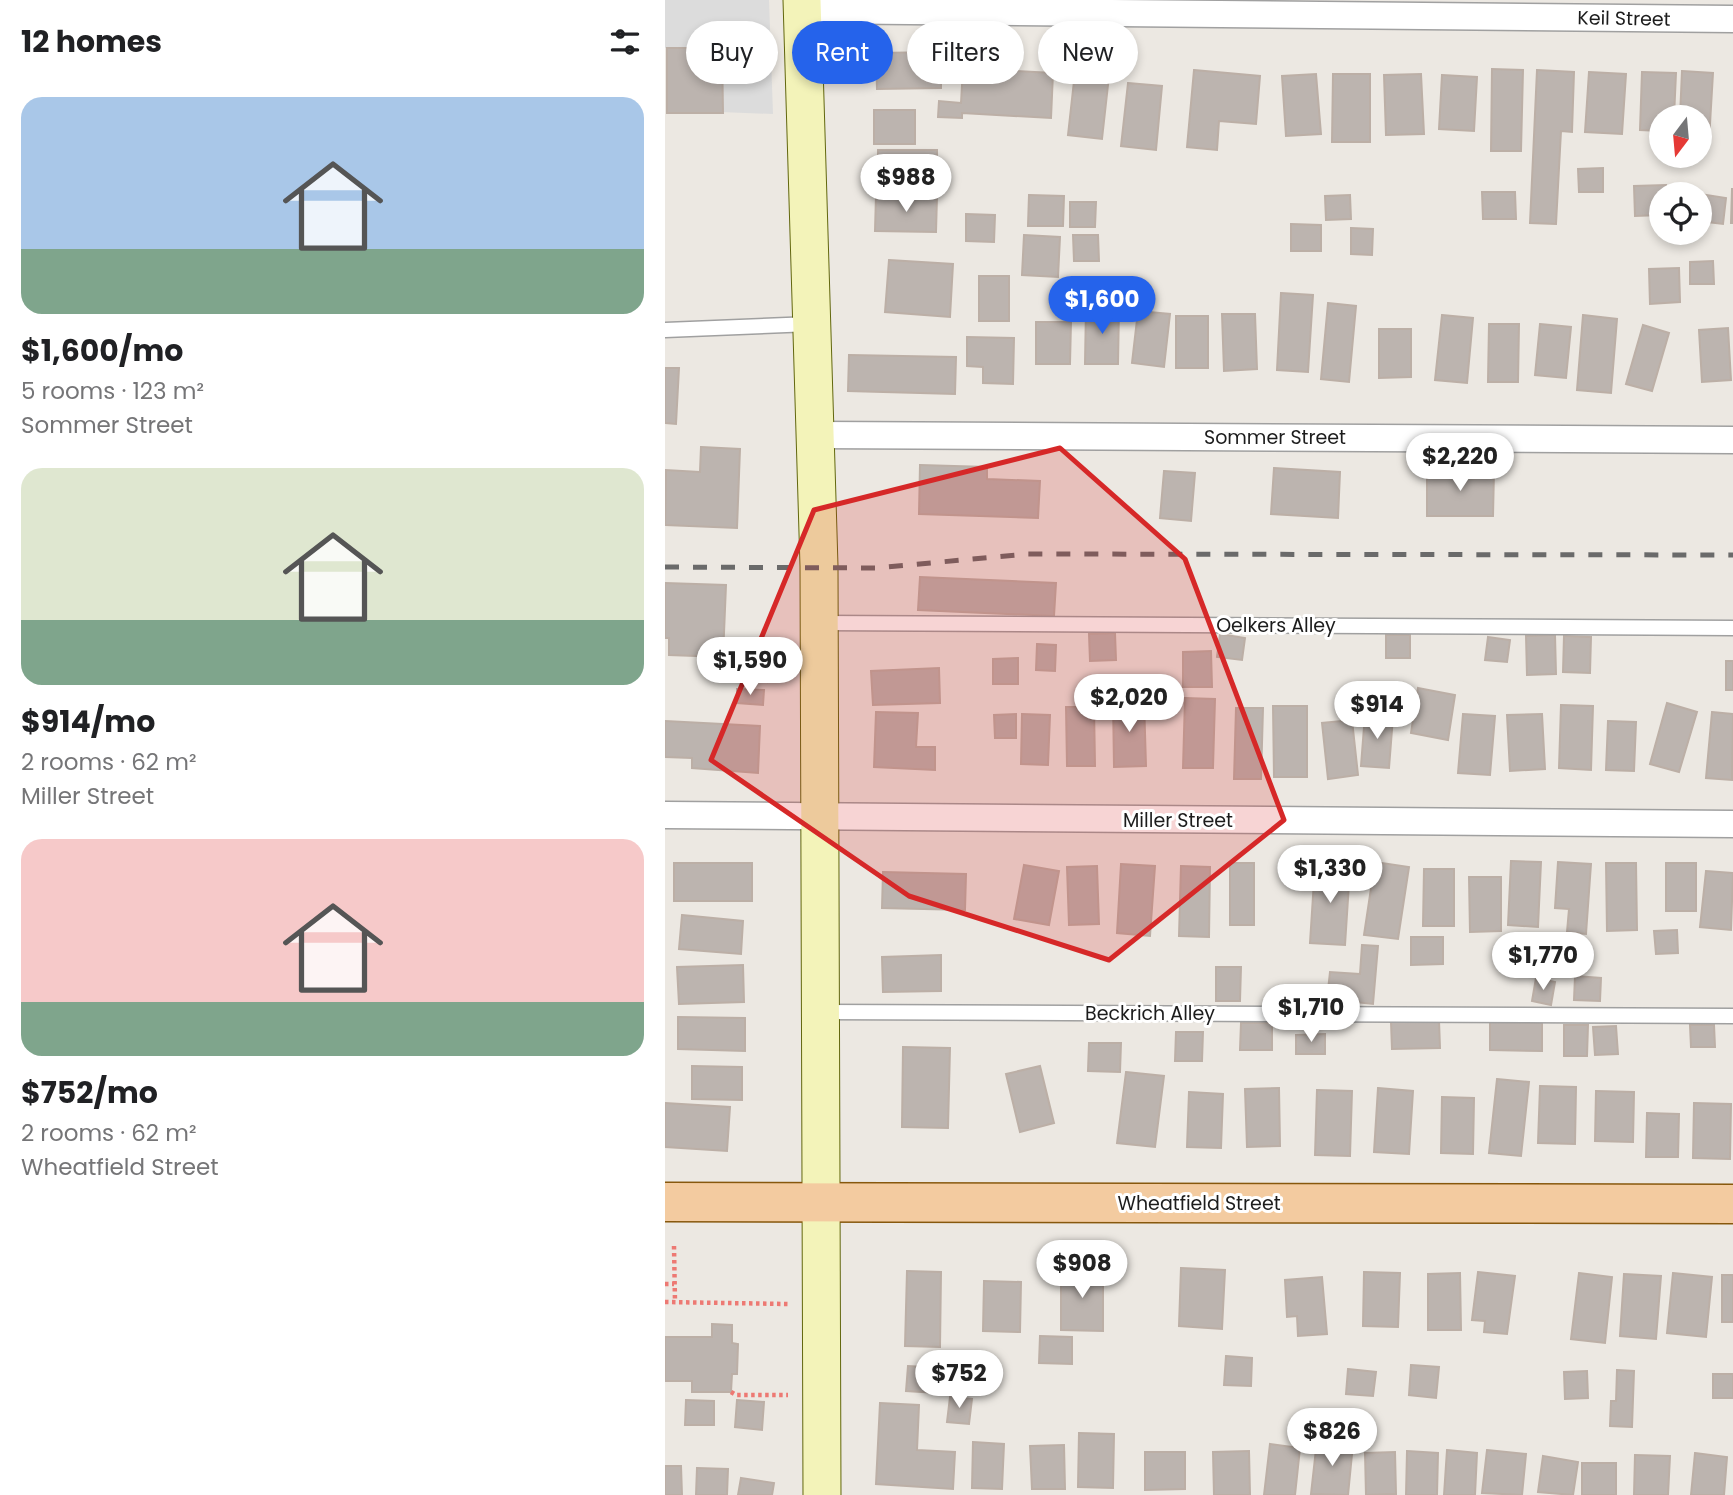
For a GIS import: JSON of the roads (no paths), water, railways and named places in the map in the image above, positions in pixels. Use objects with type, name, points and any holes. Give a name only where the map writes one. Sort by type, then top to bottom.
[{"type":"main road","name":"Wheatfield Street","points":[[665,1202],[1733,1205]]},
{"type":"street","name":"Keil Street","points":[[802,5],[1733,19]]},
{"type":"street","points":[[802,5],[817,435],[822,817],[819,1012],[822,1495]]},
{"type":"street","name":"Sommer Street","points":[[817,435],[1733,440]]},
{"type":"street","name":"Miller Street","points":[[665,815],[1733,824]]},
{"type":"lane","points":[[665,330],[813,324]]},
{"type":"lane","name":"Oelkers Alley","points":[[819,623],[1733,628]]},
{"type":"lane","name":"Beckrich Alley","points":[[819,1012],[1733,1016]]},
{"type":"railway","points":[[665,567],[876,568],[1027,554],[1733,555]]}]
